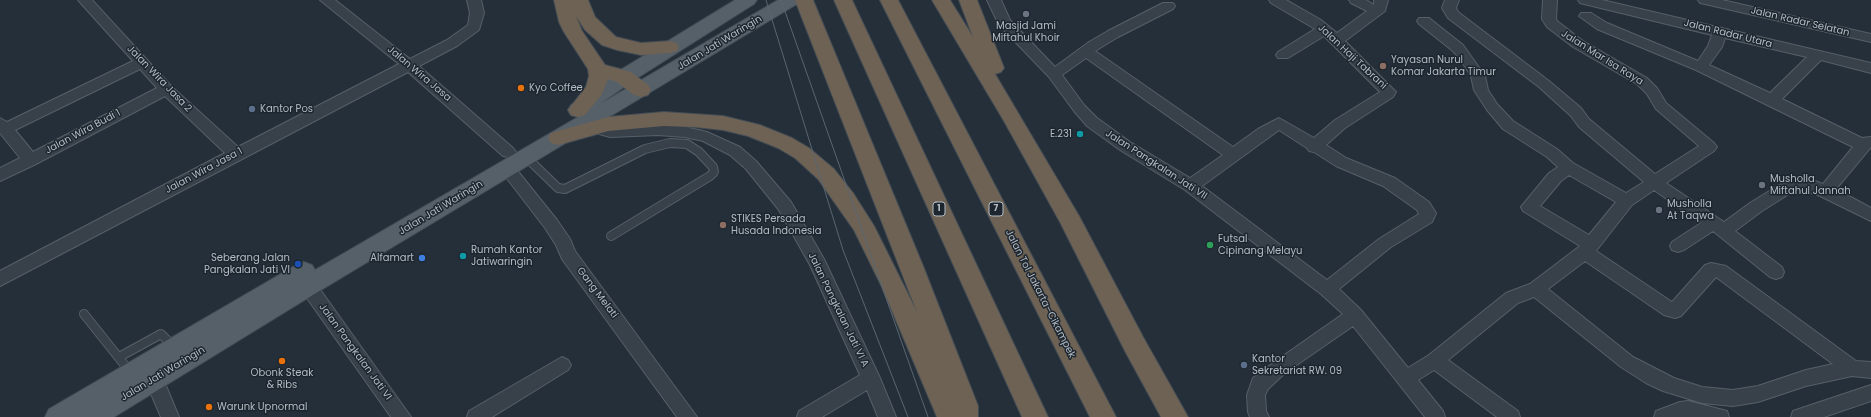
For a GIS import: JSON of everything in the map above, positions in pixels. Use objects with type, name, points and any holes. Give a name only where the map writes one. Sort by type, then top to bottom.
[{"type":"highway","points":[[563,0],[568,22],[573,32],[598,69],[598,82],[595,89],[578,110]]},
{"type":"highway","points":[[579,0],[589,23],[597,32],[610,41],[636,48],[670,47]]},
{"type":"highway","points":[[804,0],[911,266],[965,406],[965,417]]},
{"type":"highway","name":"1","points":[[843,0],[1035,417]]},
{"type":"highway","name":"Jalan Tol Jakarta–Cikampek","points":[[889,0],[1103,417]]},
{"type":"highway","points":[[941,0],[1014,121],[1071,222],[1134,344],[1175,417]]},
{"type":"highway","points":[[968,0],[1014,121]]},
{"type":"highway","points":[[598,69],[633,83]]},
{"type":"highway","points":[[558,138],[608,124],[664,119],[694,120],[738,126],[773,138],[802,153],[826,174],[863,226],[894,288],[950,417]]},
{"type":"highway","points":[[863,226],[911,266]]},
{"type":"main road","name":"Jalan Jati Waringin","points":[[58,417],[125,365],[174,348],[514,159],[558,138],[633,83],[670,47],[748,0]]},
{"type":"main road","name":"Jalan Jati Waringin","points":[[92,417],[514,159],[578,110],[747,27],[790,0]]},
{"type":"street","name":"Jalan Wira Jasa 2","points":[[85,0],[166,89],[236,154]]},
{"type":"street","name":"Jalan Wira Jasa","points":[[327,0],[409,65],[514,159]]},
{"type":"street","name":"Jalan Wira Jasa 1","points":[[0,279],[236,154],[452,43],[474,27],[477,14],[474,0]]},
{"type":"street","name":"Jalan Pangkalan Jati VII","points":[[994,0],[1004,22],[1054,74],[1079,108],[1092,122],[1125,146],[1191,186],[1327,289],[1355,315],[1436,417]]},
{"type":"street","name":"Jalan Haji Tabrani","points":[[1276,0],[1316,23],[1337,40],[1364,69],[1389,92],[1340,124],[1314,147]]},
{"type":"street","points":[[1356,0],[1376,10],[1380,4]]},
{"type":"street","name":"Jalan Mar Isa Raya","points":[[1550,0],[1549,19],[1552,24],[1578,44],[1642,81],[1652,91],[1661,106],[1708,146],[1707,149],[1654,182]]},
{"type":"street","name":"Jalan Radar Utara","points":[[1585,0],[1871,68]]},
{"type":"street","name":"Jalan Radar Selatan","points":[[1705,0],[1871,38]]},
{"type":"street","points":[[1752,11],[1763,0]]},
{"type":"street","points":[[1447,1],[1453,15],[1555,93],[1576,112],[1584,123],[1654,182],[1718,227],[1776,272]]},
{"type":"street","points":[[1337,40],[1380,4]]},
{"type":"street","points":[[1054,74],[1113,34],[1168,6]]},
{"type":"street","points":[[1586,16],[1602,26],[1701,67],[1867,143],[1826,190]]},
{"type":"street","points":[[1424,21],[1458,48],[1465,56],[1478,76],[1481,90],[1492,107],[1508,125],[1552,153],[1568,167],[1626,202]]},
{"type":"street","points":[[1283,55],[1324,30]]},
{"type":"street","points":[[1701,67],[1715,47],[1720,32]]},
{"type":"street","points":[[1086,51],[1234,155]]},
{"type":"street","points":[[1772,100],[1818,55]]},
{"type":"street","points":[[31,160],[3,126],[142,62]]},
{"type":"street","name":"Jalan Wira Budi 1","points":[[0,175],[166,89]]},
{"type":"street","points":[[1191,186],[1263,133],[1279,124],[1314,147],[1345,164],[1389,182],[1423,206],[1428,213],[1426,218],[1385,244],[1327,289]]},
{"type":"street","name":"Jalan Pangkalan Jati VI A","points":[[597,128],[610,132],[658,130],[692,134],[722,143],[735,151],[751,165],[785,206],[818,264],[871,378],[887,417]]},
{"type":"street","name":"Gang Melati","points":[[514,159],[551,224],[564,243],[568,254],[688,417]]},
{"type":"street","points":[[1568,167],[1555,177],[1546,190],[1529,207],[1589,248],[1670,310],[1674,311],[1711,270],[1720,271],[1852,368]]},
{"type":"street","points":[[1405,379],[1435,360],[1512,298],[1536,289],[1589,248],[1626,202],[1654,182]]},
{"type":"street","points":[[1678,246],[1756,207],[1784,189],[1815,187],[1826,190],[1871,215]]},
{"type":"street","name":"Jalan Pangkalan Jati VI","points":[[308,286],[402,417]]},
{"type":"street","points":[[1536,289],[1627,362],[1652,377],[1670,385],[1702,395],[1733,398],[1758,394],[1806,378],[1852,368],[1871,370]]},
{"type":"street","points":[[1260,417],[1257,412],[1256,395],[1260,384],[1279,368],[1355,315]]},
{"type":"street","points":[[1435,360],[1511,417]]},
{"type":"street","points":[[476,417],[562,365]]},
{"type":"street","points":[[806,417],[871,378]]},
{"type":"street","points":[[154,380],[170,417]]},
{"type":"street","points":[[1800,417],[1871,393]]},
{"type":"street","points":[[1663,417],[1680,410],[1688,409],[1720,417]]},
{"type":"lane","points":[[514,159],[558,188],[565,189],[645,149],[670,143],[687,144],[699,152],[713,167],[714,172],[710,176],[611,236]]},
{"type":"lane","points":[[84,314],[125,365]]},
{"type":"tram line","points":[[766,0],[843,250],[908,417]]},
{"type":"tram line","points":[[781,0],[928,417]]},
{"type":"place","name":"Masjid Jami Miftahul Khoir","points":[[1026,14]]},
{"type":"place","name":"Yayasan Nurul Komar Jakarta Timur","points":[[1383,66]]},
{"type":"place","name":"Kyo Coffee","points":[[521,88]]},
{"type":"place","name":"Kantor Pos","points":[[252,109]]},
{"type":"place","name":"E.231","points":[[1080,134]]},
{"type":"place","name":"Musholla Miftahul Jannah","points":[[1762,185]]},
{"type":"place","name":"Musholla At Taqwa","points":[[1659,210]]},
{"type":"place","name":"STIKES Persada Husada Indonesia","points":[[723,225]]},
{"type":"place","name":"Futsal Cipinang Melayu","points":[[1210,245]]},
{"type":"place","name":"Rumah Kantor Jatiwaringin","points":[[463,256]]},
{"type":"place","name":"Alfamart","points":[[422,258]]},
{"type":"place","name":"Seberang Jalan Pangkalan Jati VI","points":[[298,264]]},
{"type":"place","name":"Obonk Steak & Ribs","points":[[282,361]]},
{"type":"place","name":"Kantor Sekretariat RW. 09","points":[[1244,365]]},
{"type":"place","name":"Warunk Upnormal","points":[[209,407]]}]
